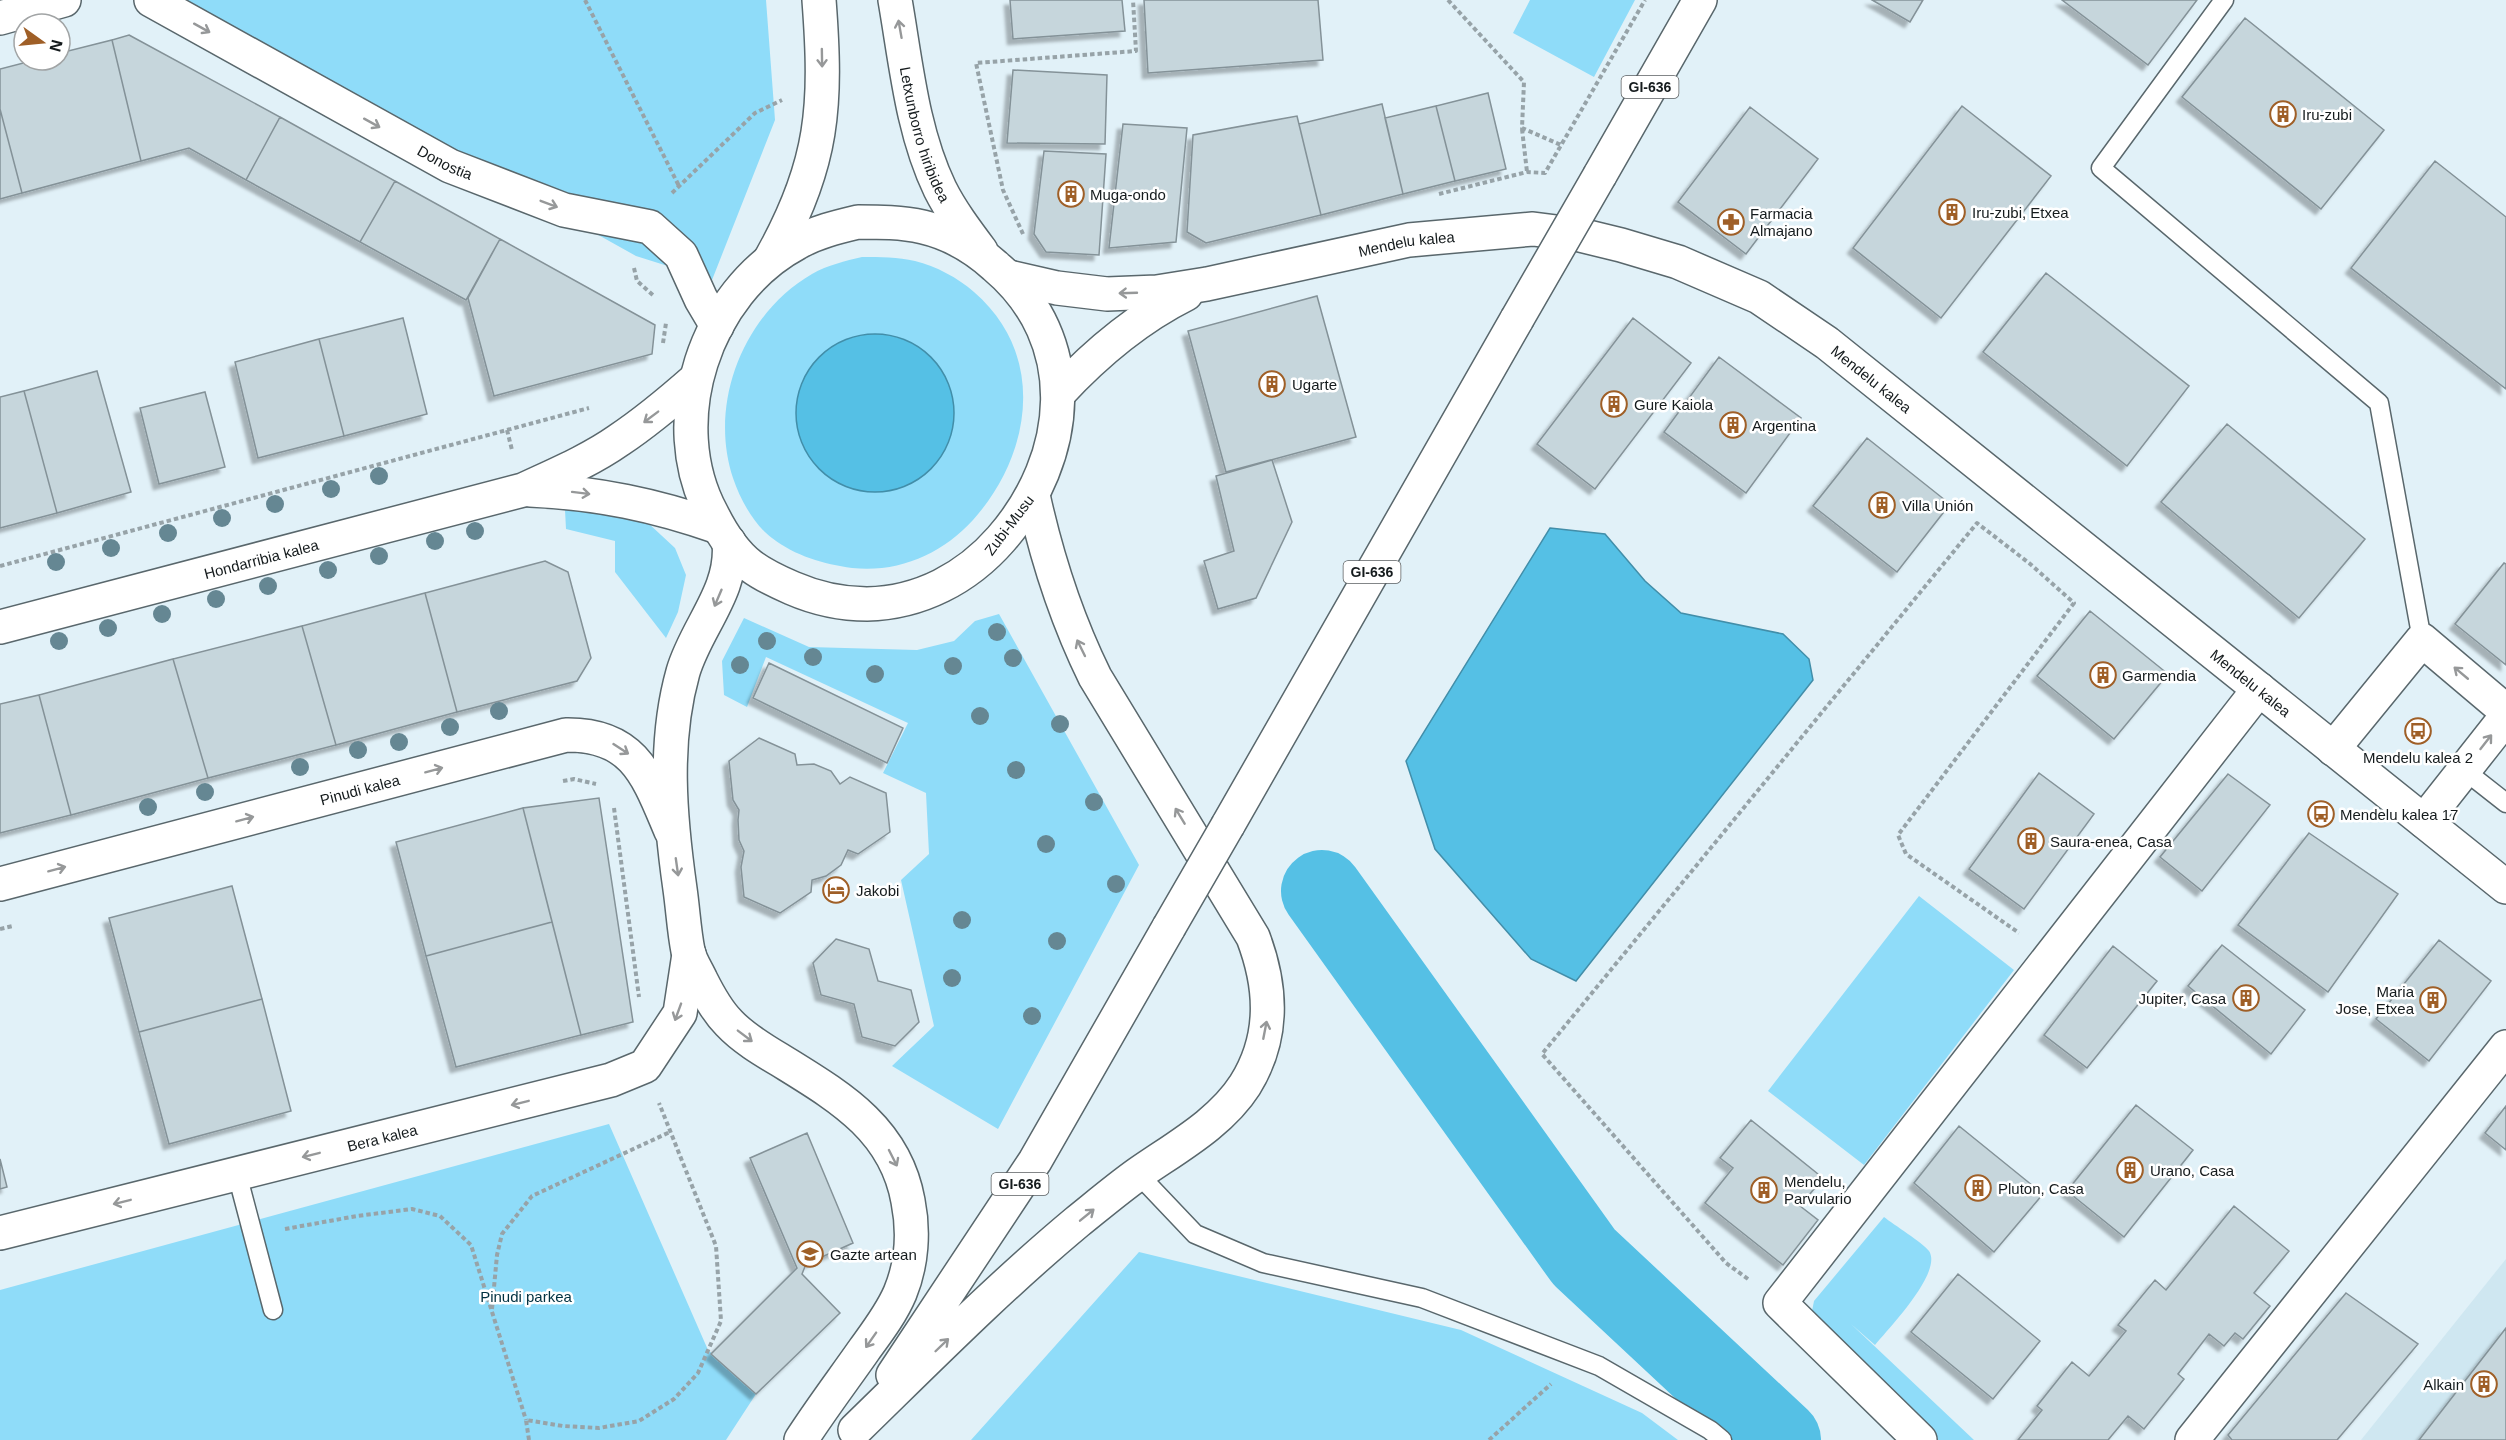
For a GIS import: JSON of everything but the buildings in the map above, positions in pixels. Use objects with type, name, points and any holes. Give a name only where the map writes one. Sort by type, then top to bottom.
[{"type":"main road","points":[[0,18],[64,0]]},
{"type":"main road","name":"Donostia","points":[[151,0],[450,166],[564,210],[650,227]]},
{"type":"main road","points":[[770,260],[790,225],[805,188],[816,151],[824,93],[819,0]]},
{"type":"main road","name":"Letxunborro hiribidea","points":[[895,0],[913,102],[924,146],[940,188],[960,224],[997,267]]},
{"type":"main road","name":"GI-636","points":[[851,1435],[1035,1161],[1700,0]]},
{"type":"main road","name":"Zubi-Musu","points":[[858,222],[891,222],[925,228],[955,239],[997,267],[1039,317],[1048,339],[1058,394],[1053,439],[1046,467],[1033,495],[1011,527],[983,560],[951,582],[919,596],[868,604],[807,595],[749,565],[723,534],[705,501],[696,475],[692,453],[691,412],[696,379],[704,353],[717,327],[741,290],[770,260],[796,243],[826,230],[858,222]]},
{"type":"main road","points":[[650,227],[681,255],[717,327]]},
{"type":"main road","name":"Mendelu kalea","points":[[997,267],[1057,288],[1107,294],[1157,292],[1207,284],[1409,240],[1533,229],[1580,235],[1621,244],[1678,262],[1759,297],[1827,343],[2506,887]]},
{"type":"main road","name":"Mendelu kalea","points":[[1058,394],[1089,360],[1125,331],[1164,305],[1207,284]]},
{"type":"main road","name":"Hondarribia kalea","points":[[0,627],[523,490],[571,468],[617,442],[658,412],[696,379]]},
{"type":"main road","name":"Hondarribia kalea","points":[[523,490],[573,492],[623,499],[671,510],[723,534]]},
{"type":"main road","points":[[851,1435],[1020,1270],[1138,1174],[1202,1129],[1226,1109],[1245,1084],[1259,1056],[1267,1026],[1268,996],[1264,965],[1253,937],[1095,677],[1074,634],[1057,589],[1043,543],[1033,495]]},
{"type":"main road","points":[[645,1066],[680,1012],[689,954],[672,832],[670,775],[674,715],[692,646],[710,617],[731,560],[723,534]]},
{"type":"main road","points":[[2333,749],[2422,640],[2506,711]]},
{"type":"main road","points":[[1920,1440],[1780,1302],[2259,689]]},
{"type":"main road","points":[[2424,821],[2506,717]]},
{"type":"main road","name":"Pinudi kalea","points":[[0,884],[566,735],[585,735],[603,739],[632,756],[651,783],[672,832]]},
{"type":"main road","points":[[689,954],[711,1000],[730,1025],[767,1053],[838,1096],[874,1129],[893,1156],[905,1185],[911,1216],[911,1242],[908,1268],[900,1292],[889,1315],[801,1440]]},
{"type":"main road","points":[[2192,1440],[2506,1047]]},
{"type":"main road","name":"Bera kalea","points":[[0,1233],[611,1080],[645,1066]]},
{"type":"lane","points":[[2224,0],[2100,168],[2379,403],[2422,640]]},
{"type":"lane","points":[[2464,770],[2506,803]]},
{"type":"lane","points":[[237,1174],[273,1310]]},
{"type":"lane","points":[[1138,1174],[1195,1234],[1263,1263],[1422,1298],[1579,1358],[1599,1366],[1710,1430],[1722,1440]]},
{"type":"path","points":[[585,0],[679,186]]},
{"type":"path","points":[[1024,236],[1003,190],[976,63],[1136,51],[1133,0]]},
{"type":"path","points":[[1448,0],[1524,82],[1522,128],[1527,172]]},
{"type":"path","points":[[1522,128],[1561,145],[1645,0]]},
{"type":"path","points":[[658,299],[642,288],[634,274],[636,256],[662,203],[747,122]]},
{"type":"path","points":[[662,351],[667,314]]},
{"type":"path","points":[[0,566],[591,408]]},
{"type":"path","points":[[1780,1302],[1726,1263],[1542,1054],[1977,523],[2029,563],[2074,603],[1898,835],[1906,854],[2051,956]]},
{"type":"path","points":[[614,805],[640,1005]]},
{"type":"path","points":[[526,1420],[563,1426],[599,1428],[639,1421],[674,1400],[698,1373],[721,1321],[716,1246],[645,1066]]},
{"type":"path","points":[[492,1312],[496,1255],[502,1234],[532,1196],[670,1132]]},
{"type":"path","points":[[254,1236],[357,1216],[412,1209],[440,1216],[471,1245],[526,1420],[529,1440]]},
{"type":"path","points":[[1489,1440],[1579,1358]]},
{"type":"shaded area","points":[[875,334],[905,340],[931,357],[948,383],[954,413],[948,443],[931,469],[905,486],[875,492],[845,486],[819,469],[802,443],[796,413],[802,383],[819,357],[845,340]]},
{"type":"shaded area","points":[[1550,528],[1605,534],[1645,581],[1681,613],[1783,634],[1809,659],[1813,680],[1576,981],[1531,959],[1435,849],[1406,761]]},
{"type":"shaded area","points":[[2506,1259],[2506,1440],[2361,1440]]},
{"type":"green space","points":[[177,0],[766,0],[775,120],[712,280],[636,256]]},
{"type":"green space","points":[[1530,0],[1635,0],[1594,77],[1513,33]]},
{"type":"green space","points":[[862,257],[923,263],[946,273],[974,292],[997,317],[1013,345],[1021,374],[1023,405],[1018,435],[1008,465],[993,494],[973,520],[948,543],[918,559],[903,564],[869,569],[841,566],[810,558],[790,550],[765,533],[748,511],[733,478],[726,449],[725,420],[729,391],[738,362],[767,312],[788,291],[812,274]],"holes":[[[884,335],[904,340],[922,350],[944,374],[825,473],[806,451],[858,336]]]},
{"type":"green space","points":[[573,507],[647,522],[675,548],[686,575],[678,612],[666,638],[615,572],[615,541],[566,529],[565,510]]},
{"type":"green space","points":[[999,614],[1139,865],[998,1129],[892,1066],[934,1026],[901,880],[929,854],[926,793],[883,773],[908,723],[766,657],[747,707],[724,695],[722,661],[744,618],[809,647],[917,650],[954,641],[975,621]]},
{"type":"green space","points":[[1919,896],[2014,970],[1864,1165],[1768,1091]]},
{"type":"green space","name":"Pinudi parkea","points":[[609,1124],[708,1350],[756,1394],[726,1440],[0,1440],[0,1290]]},
{"type":"green space","points":[[1884,1217],[1929,1251],[1931,1260],[1928,1272],[1912,1300],[1875,1345],[1851,1324],[1974,1440],[1938,1440],[1839,1345],[1812,1311],[1814,1301]]},
{"type":"green space","points":[[1139,1252],[1461,1330],[1642,1413],[1678,1440],[971,1440]]},
{"type":"waterway","points":[[1322,891],[1584,1257],[1780,1440]]},
{"type":"place","name":"Iru-zubi","points":[[2283,114]]},
{"type":"place","name":"Muga-ondo","points":[[1071,194]]},
{"type":"place","name":"Iru-zubi, Etxea","points":[[1952,212]]},
{"type":"place","name":"Farmacia Almajano","points":[[1731,222]]},
{"type":"place","name":"Ugarte","points":[[1272,384]]},
{"type":"place","name":"Gure Kaiola","points":[[1614,404]]},
{"type":"place","name":"Argentina","points":[[1733,425]]},
{"type":"place","name":"Villa Unión","points":[[1882,505]]},
{"type":"place","name":"Garmendia","points":[[2103,675]]},
{"type":"place","name":"Mendelu kalea 2","points":[[2418,731]]},
{"type":"place","name":"Mendelu kalea 17","points":[[2321,814]]},
{"type":"place","name":"Saura-enea, Casa","points":[[2031,841]]},
{"type":"place","name":"Jakobi","points":[[836,890]]},
{"type":"place","name":"Jupiter, Casa","points":[[2246,998]]},
{"type":"place","name":"Maria Jose, Etxea","points":[[2433,1000]]},
{"type":"place","name":"Urano, Casa","points":[[2130,1170]]},
{"type":"place","name":"Pluton, Casa","points":[[1978,1188]]},
{"type":"place","name":"Mendelu, Parvulario","points":[[1764,1190]]},
{"type":"place","name":"Gazte artean","points":[[810,1254]]},
{"type":"place","name":"Alkain","points":[[2484,1384]]}]
